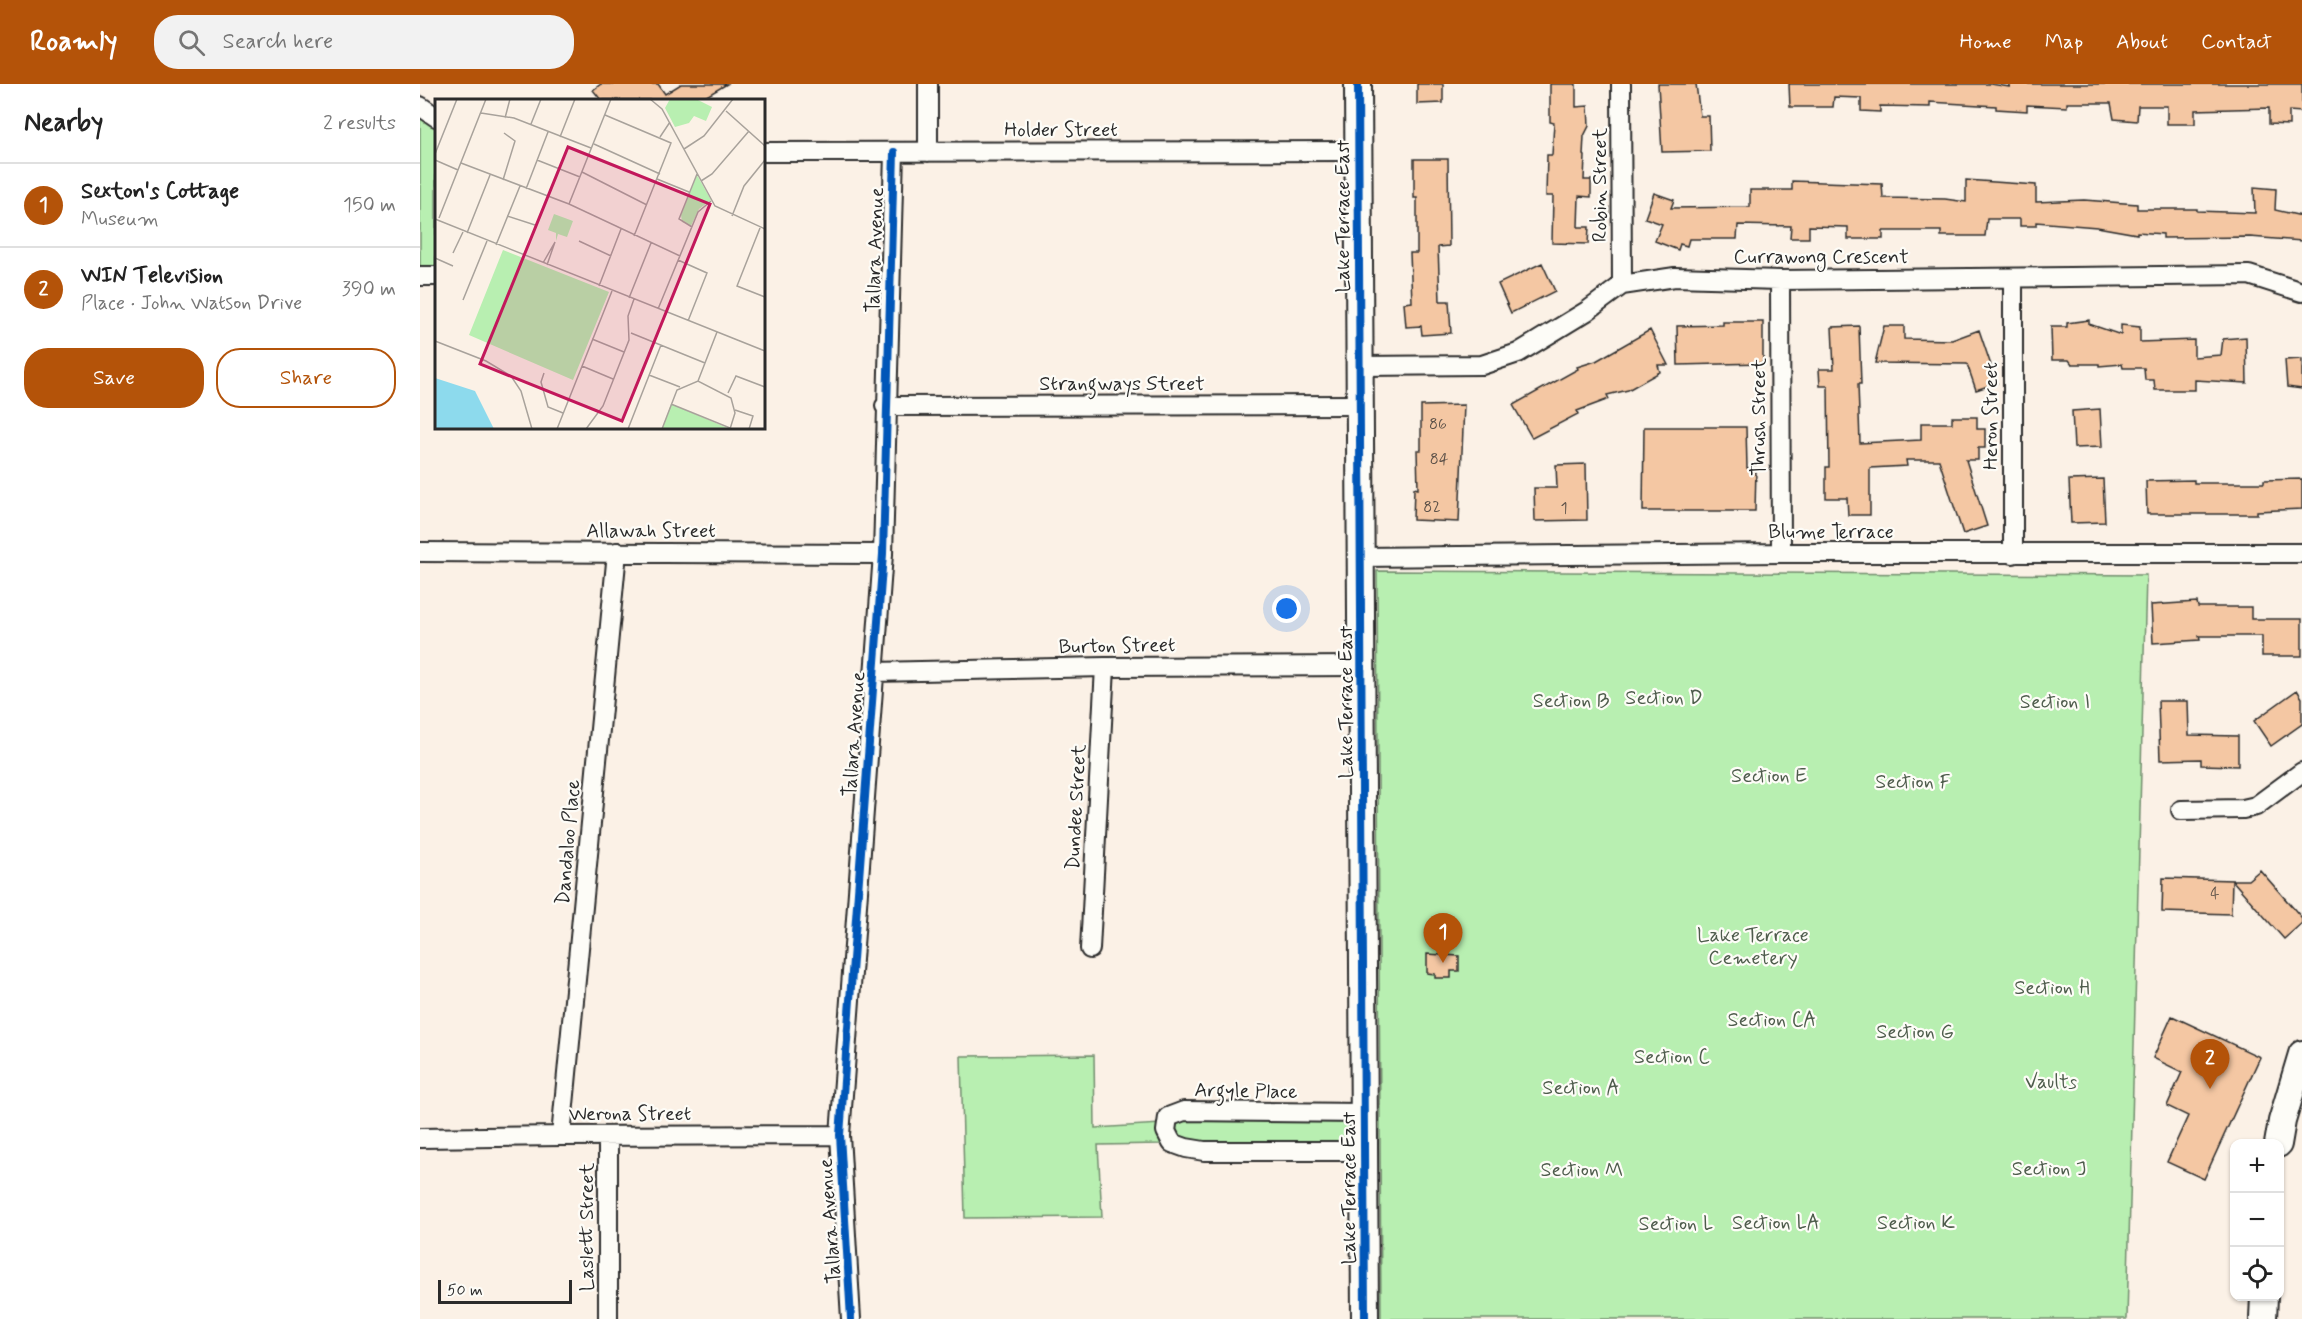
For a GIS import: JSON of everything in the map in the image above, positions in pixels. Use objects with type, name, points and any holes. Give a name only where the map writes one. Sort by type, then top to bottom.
[{"type":"street","points":[[928,84],[928,152]]},
{"type":"street","name":"Lake Terrace East","points":[[1358,84],[1365,1319]]},
{"type":"street","name":"Robin Street","points":[[1621,84],[1622,285]]},
{"type":"street","points":[[420,106],[435,116]]},
{"type":"street","name":"Holder Street","points":[[765,152],[1358,151]]},
{"type":"street","name":"Tallara Avenue","points":[[851,1319],[840,1136],[883,554],[885,406],[894,152]]},
{"type":"street","name":"Currawong Crescent","points":[[1359,366],[1482,365],[1518,353],[1577,317],[1622,285],[1675,277],[1780,280],[2249,275],[2302,292]]},
{"type":"street","name":"Heron Street","points":[[2013,279],[2013,554]]},
{"type":"street","name":"Thrush Street","points":[[1780,280],[1781,553]]},
{"type":"street","name":"Strangways Street","points":[[885,406],[1359,405]]},
{"type":"street","name":"Allawah Street","points":[[420,552],[883,554]]},
{"type":"street","name":"Dandaloo Place","points":[[561,1136],[617,552]]},
{"type":"street","name":"Blume Terrace","points":[[1361,557],[1781,553],[2302,553]]},
{"type":"street","name":"Burton Street","points":[[874,672],[1105,667],[1361,666]]},
{"type":"street","name":"Dundee Street","points":[[1090,949],[1105,667]]},
{"type":"street","points":[[2181,810],[2243,809],[2256,806],[2302,772]]},
{"type":"street","points":[[2279,1139],[2302,1054]]},
{"type":"street","name":"Argyle Place","points":[[1364,1113],[1184,1111],[1168,1117],[1166,1131],[1172,1143],[1204,1151],[1364,1151]]},
{"type":"street","name":"Laslett Street","points":[[608,1319],[609,1136]]},
{"type":"street","name":"Werona Street","points":[[420,1138],[840,1136]]},
{"type":"street","points":[[2263,1319],[2264,1301]]},
{"type":"green space","points":[[420,114],[435,124],[435,271],[420,270]]},
{"type":"green space","name":"Lake Terrace Cemetery","points":[[1377,571],[2146,575],[2127,1319],[1381,1319]]},
{"type":"green space","points":[[1094,1055],[1095,1128],[1161,1124],[1162,1144],[1098,1145],[1102,1217],[965,1218],[961,1056]]},
{"type":"green space","points":[[1184,1116],[1360,1117],[1361,1147],[1203,1147],[1176,1140],[1172,1121]]},
{"type":"building","points":[[601,84],[658,84],[665,94],[681,84],[727,84],[702,99],[600,99],[593,90]]},
{"type":"building","points":[[1417,84],[1443,84],[1443,103],[1417,104]]},
{"type":"building","points":[[1550,84],[1576,84],[1576,107],[1588,106],[1589,126],[1584,136],[1583,155],[1585,156],[1584,180],[1591,180],[1591,197],[1579,196],[1578,227],[1589,227],[1588,244],[1552,243],[1553,196],[1546,196],[1547,155],[1552,155],[1554,123],[1550,122]]},
{"type":"building","points":[[1658,84],[1696,84],[1700,116],[1709,116],[1710,151],[1662,152]]},
{"type":"building","points":[[1789,84],[1991,84],[2010,87],[2010,84],[2302,84],[2302,112],[2289,111],[2289,125],[2269,124],[2269,108],[2195,110],[2195,124],[2167,124],[2167,106],[2138,106],[2137,121],[2114,119],[2111,103],[2067,103],[2067,107],[2027,105],[2027,111],[1996,109],[1996,106],[1930,102],[1930,107],[1880,106],[1880,112],[1861,111],[1861,98],[1834,97],[1833,107],[1790,107]]},
{"type":"building","points":[[1414,159],[1448,159],[1449,246],[1438,247],[1440,301],[1449,301],[1451,333],[1422,335],[1421,326],[1406,327],[1404,303],[1412,302],[1410,253],[1417,253]]},
{"type":"building","points":[[1966,180],[2036,185],[2036,202],[2084,200],[2137,204],[2137,209],[2197,209],[2197,211],[2255,213],[2254,187],[2276,189],[2275,210],[2302,216],[2302,241],[2250,237],[2163,238],[2163,234],[2137,232],[2137,234],[2097,227],[2036,222],[2036,226],[2020,226],[2020,219],[1987,219],[1985,236],[1941,236],[1941,231],[1883,231],[1883,239],[1848,239],[1848,227],[1809,226],[1809,238],[1790,238],[1791,226],[1738,225],[1737,239],[1689,239],[1687,246],[1680,244],[1678,250],[1655,241],[1662,224],[1645,218],[1654,193],[1674,200],[1671,208],[1750,207],[1750,190],[1792,190],[1792,181],[1882,184],[1883,198],[1945,199],[1966,202]]},
{"type":"building","points":[[1542,263],[1555,291],[1511,313],[1498,284]]},
{"type":"building","points":[[2089,320],[2089,324],[2121,335],[2121,325],[2140,327],[2140,342],[2194,340],[2194,357],[2221,355],[2223,339],[2246,337],[2247,383],[2195,380],[2195,390],[2155,390],[2154,380],[2145,380],[2144,368],[2123,368],[2122,364],[2099,366],[2099,364],[2072,364],[2069,360],[2052,360],[2051,327],[2067,327],[2067,323]]},
{"type":"building","points":[[1723,322],[1763,322],[1763,363],[1678,365],[1677,326],[1723,325]]},
{"type":"building","points":[[1859,326],[1860,443],[1921,440],[1921,423],[1952,423],[1952,417],[1977,417],[1977,429],[1985,429],[1985,448],[1978,448],[1978,460],[1966,460],[1987,526],[1963,534],[1939,460],[1906,460],[1907,466],[1870,468],[1870,515],[1848,515],[1847,498],[1826,498],[1826,467],[1829,467],[1828,386],[1820,386],[1819,369],[1834,369],[1832,327]]},
{"type":"building","points":[[1884,326],[1904,326],[1904,339],[1952,340],[1979,330],[1997,383],[1976,390],[1967,364],[1875,363]]},
{"type":"building","points":[[1650,330],[1668,365],[1658,365],[1660,372],[1628,390],[1607,395],[1609,399],[1577,411],[1578,414],[1532,438],[1513,405],[1578,369],[1577,367],[1596,361]]},
{"type":"building","points":[[2302,359],[2302,389],[2287,387],[2285,360]]},
{"type":"building","points":[[1464,405],[1459,522],[1413,520],[1414,488],[1418,489],[1417,450],[1421,450],[1421,406]]},
{"type":"building","points":[[2100,409],[2102,447],[2074,448],[2072,411]]},
{"type":"building","points":[[1644,427],[1746,427],[1747,468],[1756,468],[1755,511],[1643,511]]},
{"type":"building","points":[[1586,464],[1587,520],[1535,521],[1534,488],[1557,488],[1556,465]]},
{"type":"building","points":[[2103,479],[2105,522],[2071,523],[2069,480]]},
{"type":"building","points":[[2302,479],[2302,509],[2257,511],[2257,514],[2147,514],[2146,481],[2194,480],[2194,483],[2264,483],[2264,480]]},
{"type":"building","points":[[2197,602],[2198,607],[2251,607],[2251,619],[2302,619],[2302,656],[2262,656],[2262,636],[2199,636],[2200,640],[2153,643],[2151,605]]},
{"type":"building","points":[[2297,690],[2302,698],[2302,724],[2271,746],[2254,721]]},
{"type":"building","points":[[2158,701],[2188,701],[2189,735],[2238,736],[2238,766],[2201,765],[2201,759],[2160,760]]},
{"type":"building","points":[[2260,870],[2302,918],[2302,923],[2284,939],[2232,880],[2248,880]]},
{"type":"building","points":[[2163,878],[2232,880],[2231,914],[2162,912]]},
{"type":"building","points":[[1427,954],[1459,956],[1459,971],[1451,971],[1451,978],[1435,978],[1435,974],[1427,973]]},
{"type":"building","points":[[2172,1016],[2260,1057],[2204,1179],[2167,1162],[2188,1116],[2167,1106],[2182,1072],[2153,1058]]},
{"type":"cycle path","points":[[1358,84],[1365,1319]]},
{"type":"cycle path","points":[[851,1319],[840,1135],[883,554],[894,152]]},
{"type":"place","name":"Sexton's Cottage","points":[[1443,963]]},
{"type":"place","name":"WIN Television","points":[[2210,1089]]},
{"type":"park label","name":"Section D","points":[[1664,697]]},
{"type":"park label","name":"Section B","points":[[1571,700]]},
{"type":"park label","name":"Section I","points":[[2055,701]]},
{"type":"park label","name":"Section E","points":[[1769,775]]},
{"type":"park label","name":"Section F","points":[[1913,781]]},
{"type":"park label","name":"Section H","points":[[2052,987]]},
{"type":"park label","name":"Section CA","points":[[1772,1019]]},
{"type":"park label","name":"Section G","points":[[1915,1031]]},
{"type":"park label","name":"Section C","points":[[1672,1056]]},
{"type":"park label","name":"Vaults","points":[[2051,1081]]},
{"type":"park label","name":"Section A","points":[[1581,1087]]},
{"type":"park label","name":"Section J","points":[[2049,1168]]},
{"type":"park label","name":"Section M","points":[[1582,1169]]},
{"type":"park label","name":"Section LA","points":[[1776,1222]]},
{"type":"park label","name":"Section K","points":[[1916,1222]]},
{"type":"park label","name":"Section L","points":[[1676,1223]]}]
